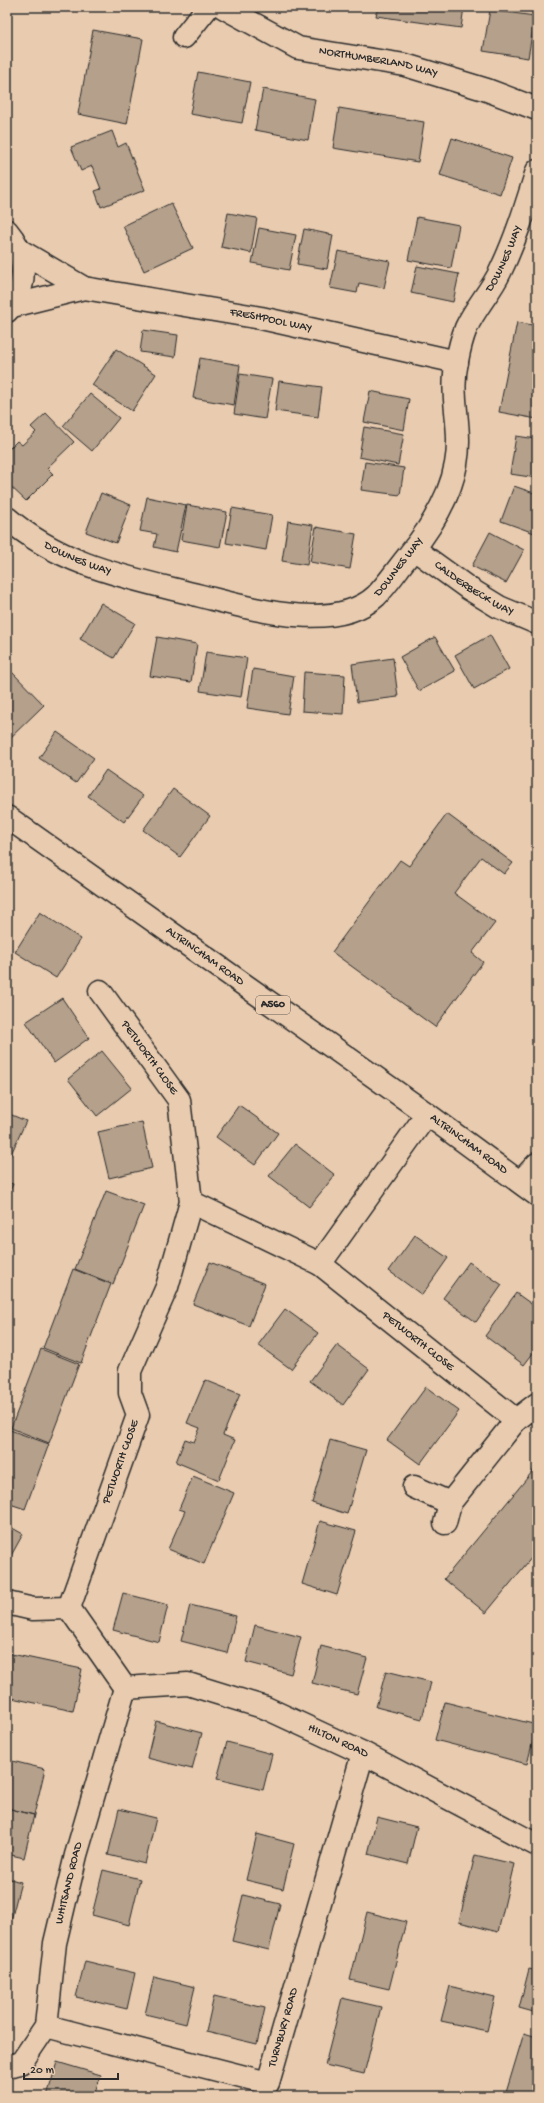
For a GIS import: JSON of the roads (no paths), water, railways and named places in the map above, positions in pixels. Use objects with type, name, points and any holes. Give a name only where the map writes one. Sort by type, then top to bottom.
[{"type":"street","points":[[184,37],[208,7]]},
{"type":"street","name":"NORTHUMBERLAND WAY","points":[[223,7],[298,48],[405,65],[487,90],[537,109]]},
{"type":"street","name":"DOWNES WAY","points":[[7,518],[46,547],[74,561],[101,570],[257,610],[298,615],[335,614],[357,609],[376,596],[414,549],[437,514],[449,489],[456,465],[459,438],[453,391],[457,362],[466,327],[499,275],[518,232],[537,171]]},
{"type":"street","points":[[7,231],[19,250],[23,264],[23,279],[19,293],[9,309]]},
{"type":"street","name":"FRESHPOOL WAY","points":[[19,250],[84,288],[261,318],[457,362]]},
{"type":"street","name":"FRESHPOOL WAY","points":[[9,309],[84,288]]},
{"type":"street","name":"CALDERBECK WAY","points":[[414,549],[474,592],[499,606],[537,623]]},
{"type":"street","name":"ALTRINCHAM ROAD","points":[[7,817],[427,1114],[537,1195]]},
{"type":"street","name":"PETWORTH CLOSE","points":[[69,1608],[138,1415],[130,1392],[130,1371],[167,1288],[191,1202],[179,1100],[100,991]]},
{"type":"street","points":[[320,1264],[427,1114]]},
{"type":"street","points":[[520,1182],[537,1164]]},
{"type":"street","name":"PETWORTH CLOSE","points":[[191,1202],[320,1264],[516,1420]]},
{"type":"street","points":[[414,1487],[448,1513],[516,1420],[537,1404]]},
{"type":"street","points":[[7,1603],[33,1609],[69,1608],[125,1688]]},
{"type":"street","name":"HILTON ROAD","points":[[125,1688],[188,1684],[266,1708],[363,1753],[537,1845]]},
{"type":"street","name":"WHITSAND ROAD","points":[[7,2066],[21,2063],[46,2026],[55,1943],[76,1855],[125,1688]]},
{"type":"street","name":"TURNBURY ROAD","points":[[46,2026],[268,2083],[363,1753]]}]
